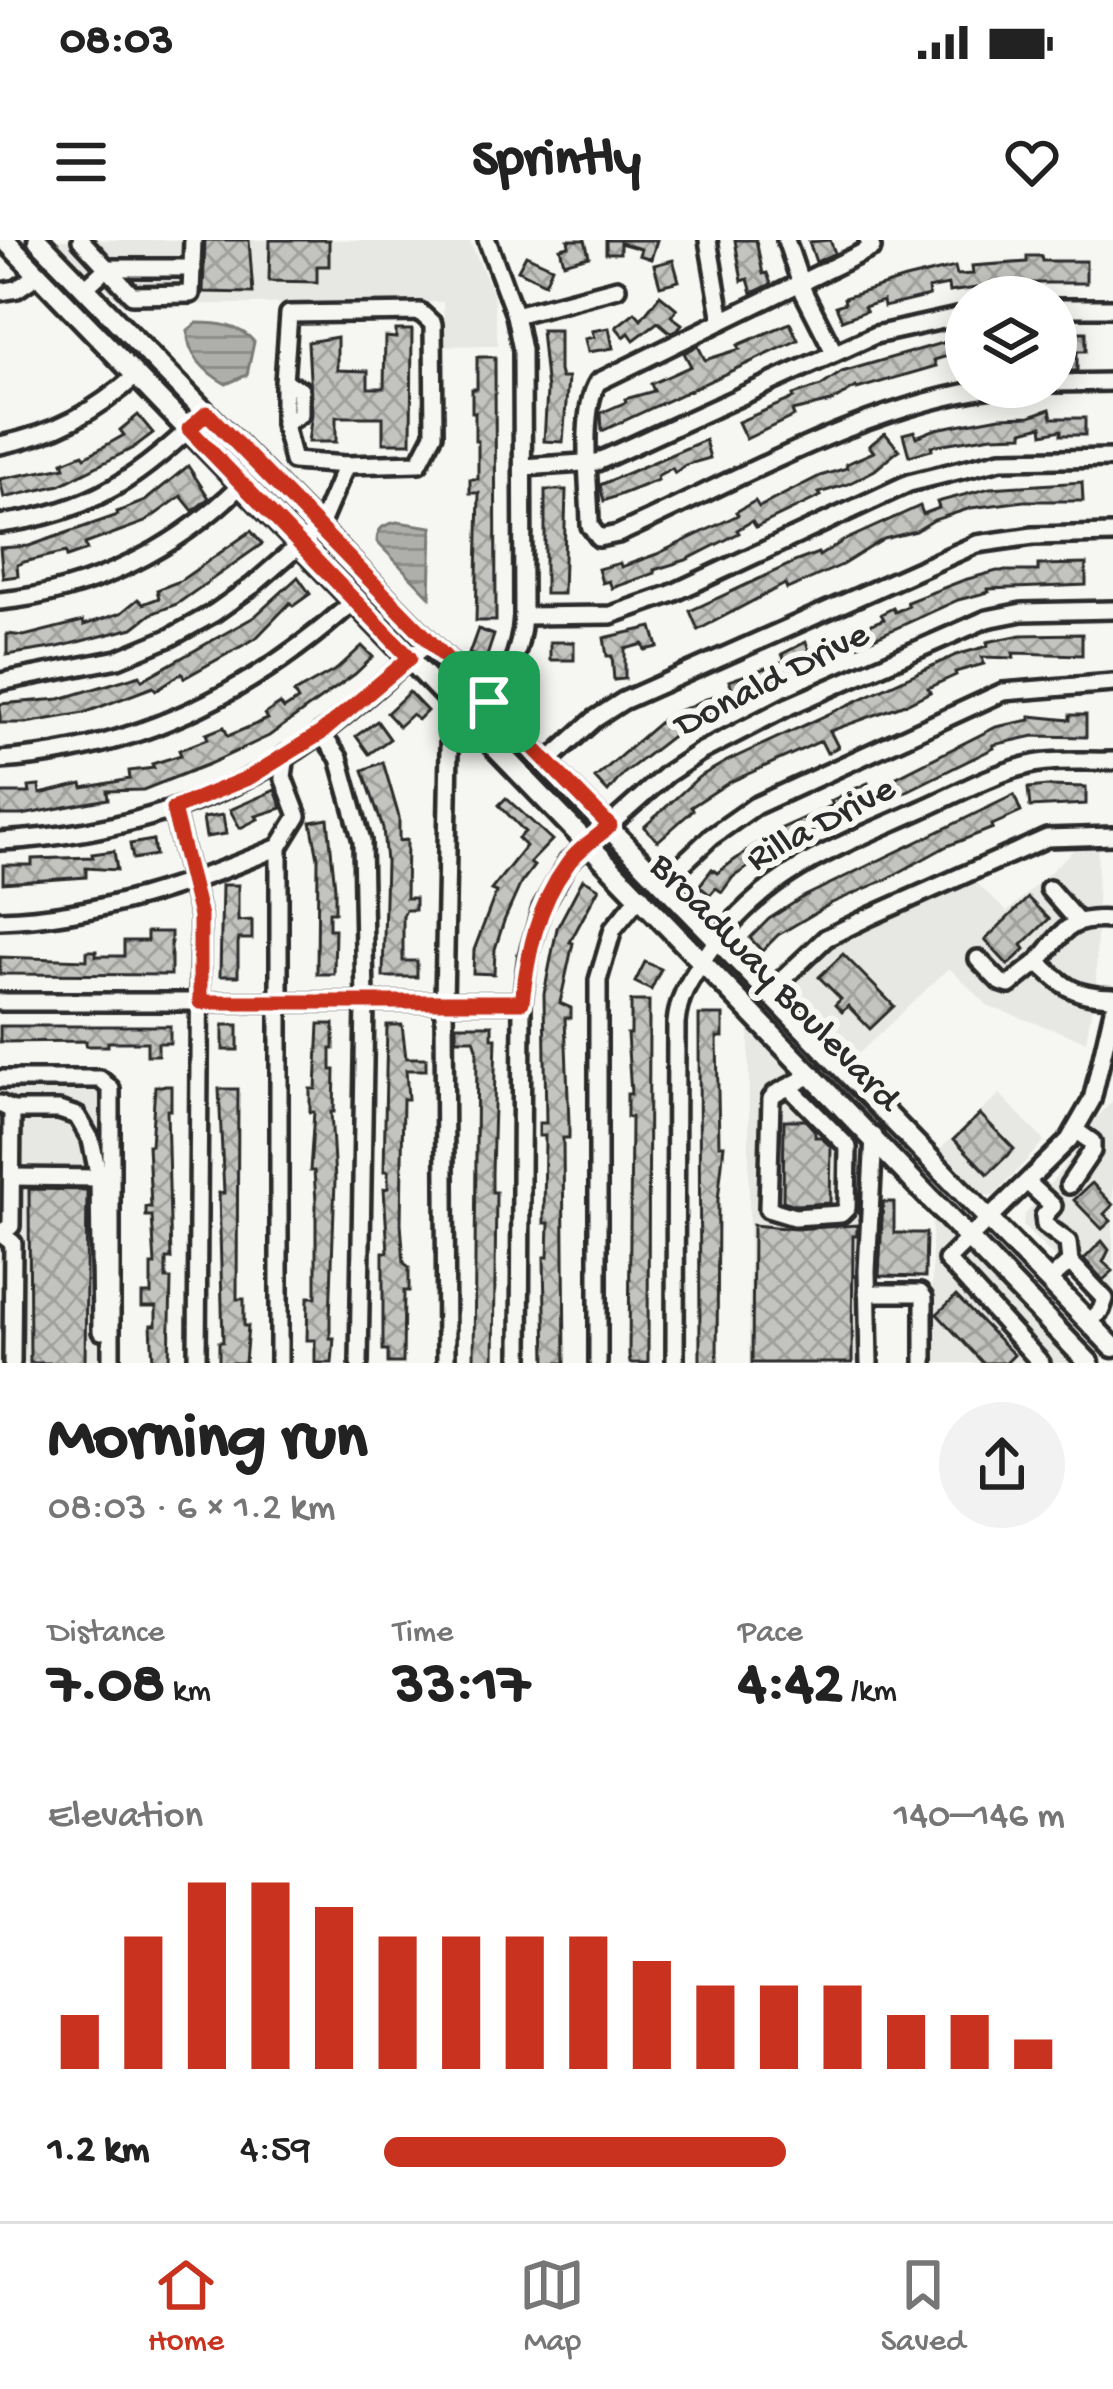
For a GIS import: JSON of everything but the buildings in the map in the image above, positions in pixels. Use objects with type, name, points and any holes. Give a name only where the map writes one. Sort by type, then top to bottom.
[{"type":"main road","name":"Broadway Boulevard","points":[[5,240],[1089,1363]]},
{"type":"main road","name":"Broadway Boulevard","points":[[38,240],[1113,1346]]},
{"type":"main road","points":[[40,274],[56,257]]},
{"type":"street","points":[[56,257],[79,240],[132,295],[191,294],[193,240]]},
{"type":"street","points":[[475,724],[509,676],[522,646],[524,616],[522,350],[515,315],[487,240]]},
{"type":"street","points":[[708,240],[722,321]]},
{"type":"street","points":[[786,240],[834,352]]},
{"type":"street","points":[[876,243],[598,382],[589,412],[590,526],[599,538],[617,534],[866,422],[945,397]]},
{"type":"street","points":[[85,288],[106,268],[193,268]]},
{"type":"street","points":[[0,292],[16,289],[40,274]]},
{"type":"street","points":[[515,315],[617,288]]},
{"type":"street","points":[[1077,308],[1113,308]]},
{"type":"street","points":[[420,312],[433,324],[434,434],[419,463],[346,465],[293,461],[284,424],[300,414],[300,389],[284,382],[289,314],[420,312]]},
{"type":"street","points":[[524,466],[590,464],[875,334],[945,319]]},
{"type":"street","points":[[0,445],[54,431],[88,414],[137,375]]},
{"type":"street","points":[[1077,382],[1113,382]]},
{"type":"street","points":[[0,524],[61,514],[93,500],[147,469],[207,413]]},
{"type":"street","points":[[524,616],[610,615],[671,594],[941,473],[1001,460],[1113,458]]},
{"type":"street","points":[[0,682],[118,659],[171,637],[252,586],[319,528],[346,465]]},
{"type":"street","points":[[0,601],[70,589],[146,557],[211,515],[242,484]]},
{"type":"street","points":[[548,762],[623,700],[911,570],[977,544],[1033,536],[1113,534]]},
{"type":"street","points":[[0,760],[94,745],[190,714],[274,666],[355,600]]},
{"type":"street","name":"Donald Drive","points":[[520,1363],[522,1002],[528,956],[542,908],[568,862],[668,774],[789,706],[958,629],[1022,612],[1113,610]]},
{"type":"street","points":[[0,841],[108,829],[250,777],[321,733],[430,642]]},
{"type":"street","points":[[663,882],[711,837],[755,806],[1003,692],[1113,683]]},
{"type":"street","points":[[446,1363],[444,1002],[450,698]]},
{"type":"street","points":[[321,733],[339,758],[362,841],[359,1363]]},
{"type":"street","points":[[279,1363],[279,848],[298,816],[283,777],[286,755]]},
{"type":"street","name":"Rilla Drive","points":[[675,1363],[676,1023],[681,991],[718,938],[741,909],[776,879],[978,784],[1023,766],[1113,761]]},
{"type":"street","points":[[173,809],[200,916],[197,1363]]},
{"type":"street","points":[[770,992],[826,938],[869,917],[1047,838],[1113,836]]},
{"type":"street","points":[[0,920],[108,906],[192,884],[279,848]]},
{"type":"street","points":[[1048,889],[1077,921]]},
{"type":"street","points":[[598,1363],[598,980],[613,929],[641,895]]},
{"type":"street","points":[[978,959],[1009,985],[1077,921],[1113,920]]},
{"type":"street","points":[[1038,962],[1081,996],[1113,998]]},
{"type":"street","points":[[0,1001],[522,1002]]},
{"type":"street","points":[[1041,1363],[947,1260],[1028,1183],[1075,1130],[1092,1100],[1113,1010]]},
{"type":"street","points":[[789,1087],[848,1147],[847,1208],[841,1214],[794,1217],[768,1209],[771,1099],[789,1087],[813,1073]]},
{"type":"street","points":[[0,1079],[100,1079],[111,1088],[111,1363]]},
{"type":"street","points":[[12,1363],[13,1243],[0,1233],[11,1226],[6,1107],[77,1116],[91,1140],[99,1178],[101,1363]]},
{"type":"street","points":[[1069,1184],[1092,1151],[1092,1142],[1075,1130]]},
{"type":"street","points":[[869,1363],[874,1136]]},
{"type":"street","points":[[12,1177],[99,1178]]},
{"type":"street","points":[[1028,1183],[1053,1206],[1044,1216],[1045,1225],[1068,1243],[1070,1262],[1105,1299],[1090,1322]]},
{"type":"street","points":[[1049,1280],[1070,1262]]},
{"type":"street","points":[[867,1293],[920,1293],[924,1298],[924,1363]]},
{"type":"street","points":[[1022,1339],[1039,1310]]},
{"type":"shaded area","points":[[57,240],[469,240],[493,293],[498,345],[445,346],[443,302],[123,305]]},
{"type":"shaded area","points":[[197,323],[228,326],[249,336],[254,342],[247,375],[226,384],[205,368],[188,339],[188,330]]},
{"type":"shaded area","points":[[397,522],[432,527],[430,597],[377,542],[382,528]]},
{"type":"shaded area","points":[[1081,843],[1098,843],[1096,983],[1086,1041],[990,1007],[949,968],[853,1059],[780,985],[825,941],[969,876],[1007,912]]},
{"type":"shaded area","points":[[749,1031],[867,1148],[864,1363],[749,1363]]},
{"type":"shaded area","points":[[0,1084],[98,1085],[105,1092],[106,1363],[0,1363]]},
{"type":"shaded area","points":[[1000,1094],[1044,1141],[994,1196],[979,1194],[938,1151]]},
{"type":"shaded area","points":[[1113,1101],[1113,1316],[1023,1226],[1024,1216]]},
{"type":"shaded area","points":[[932,1216],[1073,1363],[932,1363]]},
{"type":"route","points":[[207,413],[489,702],[610,826],[568,862],[542,908],[528,956],[522,1002],[200,1002],[200,916],[173,809],[250,777],[321,733],[410,658],[189,429],[207,413]]}]
